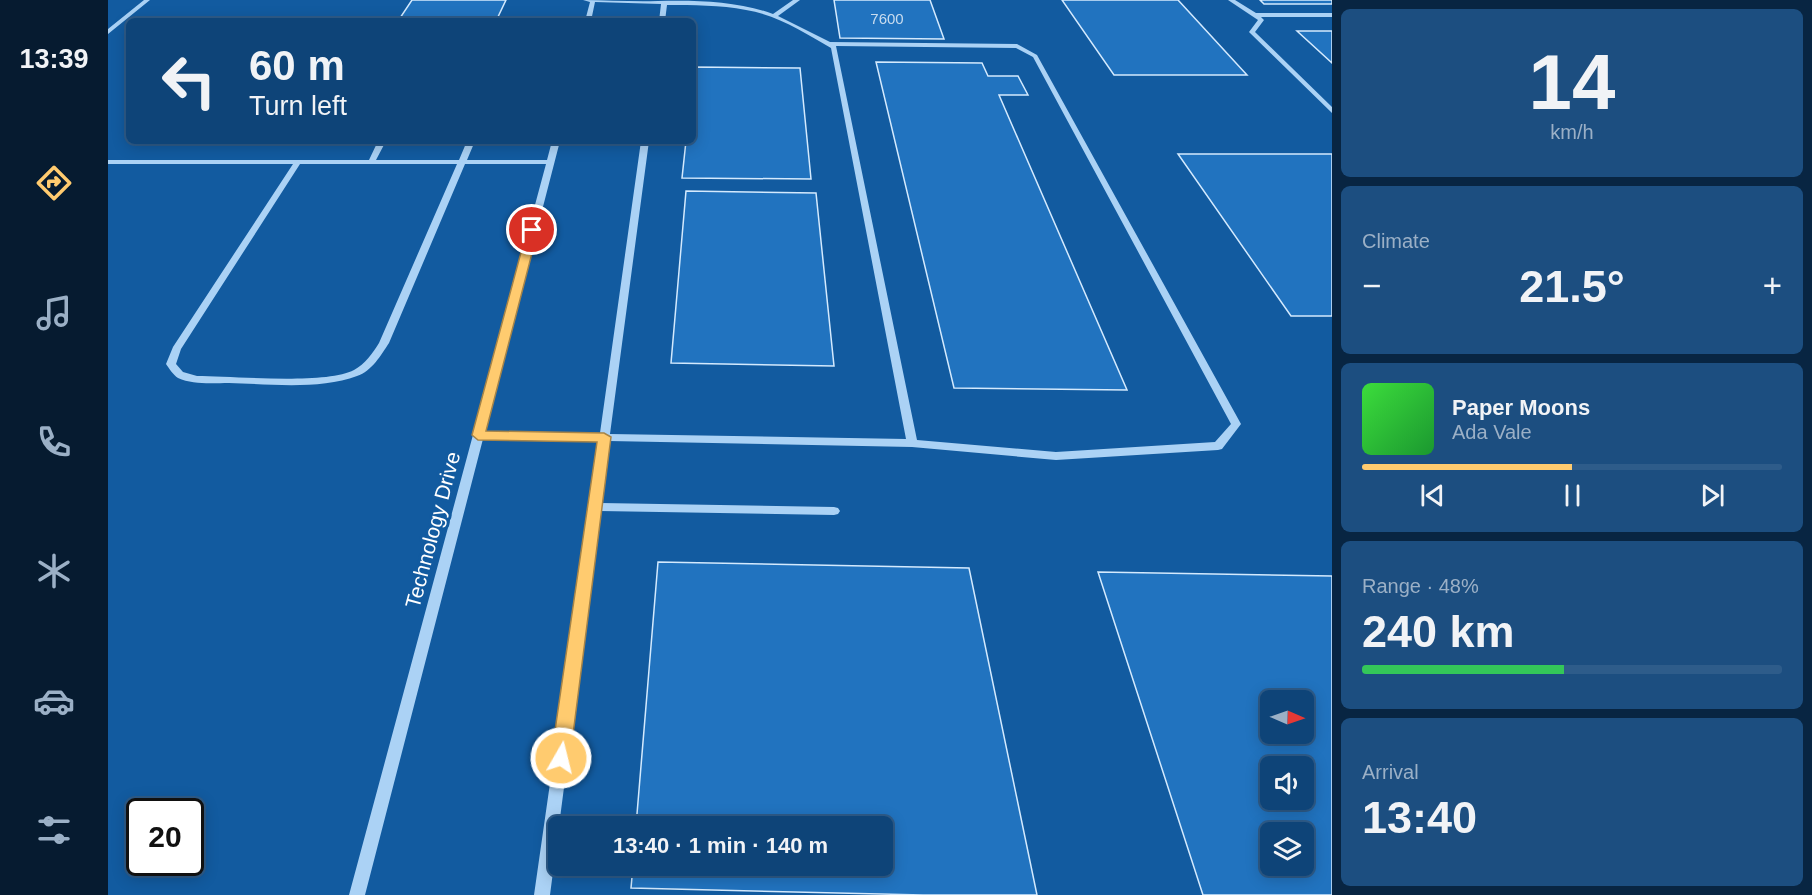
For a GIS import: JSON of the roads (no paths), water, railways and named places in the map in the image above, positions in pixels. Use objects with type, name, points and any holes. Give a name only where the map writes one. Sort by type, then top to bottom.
[{"type":"street","points":[[108,32],[147,0]]},
{"type":"street","points":[[586,0],[664,2],[747,8],[773,17],[834,47],[912,443]]},
{"type":"street","points":[[589,18],[593,0]]},
{"type":"street","points":[[773,17],[797,0]]},
{"type":"street","points":[[1231,0],[1261,20],[1252,32],[1332,111]]},
{"type":"street","points":[[662,18],[664,2]]},
{"type":"street","points":[[1256,15],[1332,15]]},
{"type":"street","points":[[478,435],[912,443],[1056,456],[1218,446],[1236,424],[1035,56],[1017,46],[828,44]]},
{"type":"street","points":[[371,162],[380,144]]},
{"type":"street","points":[[298,162],[176,349],[171,364],[180,375],[197,379],[330,379],[354,374],[370,364],[384,343],[470,144]]},
{"type":"street","name":"Technology Drive","points":[[357,895],[555,144]]},
{"type":"street","points":[[542,895],[645,144]]},
{"type":"street","points":[[108,162],[550,162]]},
{"type":"street","points":[[594,507],[834,511]]}]
